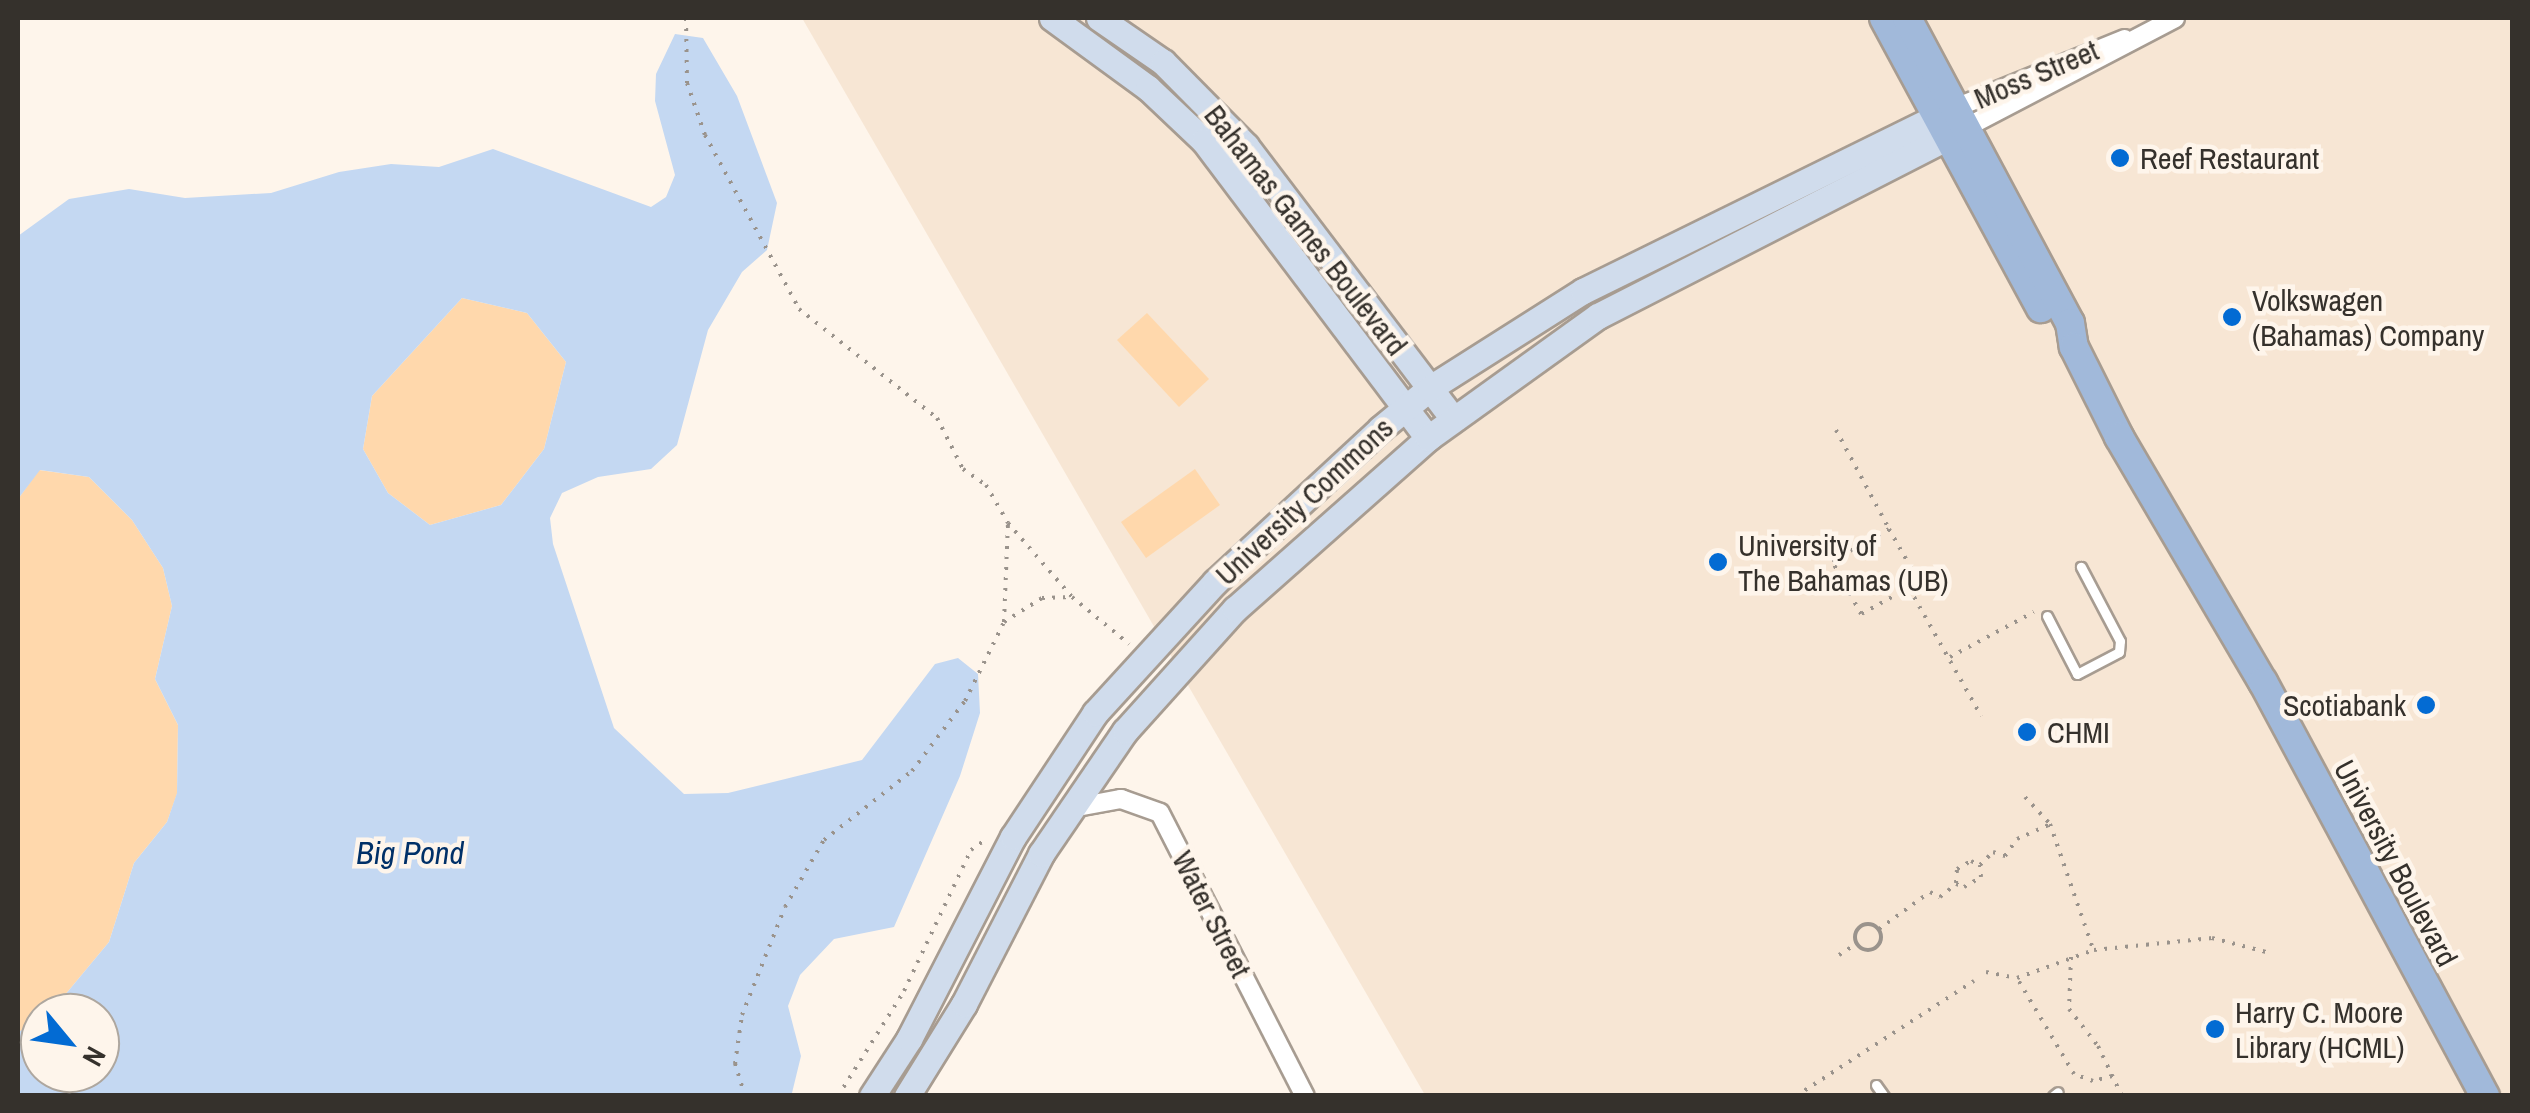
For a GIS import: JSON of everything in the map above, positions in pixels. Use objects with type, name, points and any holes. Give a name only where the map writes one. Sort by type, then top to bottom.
[{"type":"main road","name":"Bahamas Games Boulevard","points":[[1052,18],[1114,63],[1204,141],[1428,438]]},
{"type":"main road","name":"Bahamas Games Boulevard","points":[[1099,18],[1188,84],[1246,146],[1454,419]]},
{"type":"main road","name":"University Boulevard","points":[[1884,18],[1950,123]]},
{"type":"main road","name":"University Boulevard","points":[[1907,18],[1950,123],[2057,334],[2074,347],[2485,1096]]},
{"type":"main road","points":[[1114,63],[1134,42]]},
{"type":"main road","name":"University Commons","points":[[872,1096],[910,1039],[1009,844],[1096,713],[1143,657],[1250,548],[1405,408],[1583,291],[1950,123]]},
{"type":"main road","name":"University Commons","points":[[907,1096],[1072,808],[1124,731],[1194,651],[1428,438],[1598,316],[1950,123]]},
{"type":"street","name":"Moss Street","points":[[1950,123],[2088,49],[2140,35],[2175,18]]},
{"type":"street","name":"Water Street","points":[[1072,808],[1120,799],[1160,813],[1305,1096]]},
{"type":"lane","points":[[2047,616],[2077,674],[2120,652],[2120,641],[2081,567]]},
{"type":"lane","points":[[1876,1085],[1884,1096]]},
{"type":"path","points":[[686,18],[687,83],[705,135],[799,309],[937,418],[963,469],[986,486],[1008,523],[1072,597],[1143,657]]},
{"type":"path","points":[[1836,430],[1890,529],[1918,582],[1861,614],[1832,561],[1890,529]]},
{"type":"path","points":[[745,1096],[735,1064],[742,1015],[807,862],[849,814],[885,794],[942,738],[1004,622],[1008,523]]},
{"type":"path","points":[[1908,588],[1982,716]]},
{"type":"path","points":[[1004,622],[1042,598],[1072,597]]},
{"type":"path","points":[[1949,658],[2042,607],[2047,616]]},
{"type":"path","points":[[2025,797],[2050,824],[2094,950]]},
{"type":"path","points":[[1956,884],[1964,887],[1980,878],[1980,865],[1993,852],[2005,856],[2017,840],[2050,824]]},
{"type":"path","points":[[838,1096],[904,990],[972,850],[983,840],[1009,844]]},
{"type":"path","points":[[1956,884],[1956,869],[1971,861],[1980,865]]},
{"type":"path","points":[[1856,944],[1858,927],[1879,929],[1930,892],[1940,897],[1956,884]]},
{"type":"path","points":[[1856,944],[1872,950],[1881,941],[1879,929]]},
{"type":"path","points":[[1986,972],[2016,978],[2094,950],[2212,938],[2266,952]]},
{"type":"path","points":[[1840,954],[1856,944]]},
{"type":"path","points":[[2071,956],[2069,1009],[2122,1096]]},
{"type":"path","points":[[2016,978],[2074,1074],[2093,1080],[2112,1076]]},
{"type":"path","points":[[1796,1096],[1974,981]]},
{"type":"shaded area","points":[[802,18],[2512,18],[2512,1095],[1425,1095]]},
{"type":"shaded area","points":[[462,298],[527,313],[566,362],[544,449],[501,505],[430,525],[388,493],[363,449],[372,396]]},
{"type":"shaded area","points":[[1147,313],[1209,379],[1179,407],[1117,340]]},
{"type":"shaded area","points":[[1195,469],[1220,505],[1146,558],[1121,522]]},
{"type":"shaded area","points":[[39,470],[89,477],[132,520],[163,568],[172,606],[155,679],[178,725],[177,794],[167,822],[134,863],[109,942],[67,993],[20,993],[20,1033],[18,499]]},
{"type":"water","name":"Big Pond","points":[[675,34],[703,38],[737,96],[777,203],[767,250],[742,272],[708,330],[677,445],[651,469],[598,477],[562,493],[550,518],[553,544],[614,728],[684,794],[728,793],[862,760],[935,664],[958,658],[978,674],[980,713],[960,776],[894,927],[834,939],[800,975],[788,1006],[801,1056],[792,1093],[18,1095],[20,1031],[20,1093],[120,1093],[120,993],[67,993],[109,942],[134,863],[167,822],[177,793],[178,725],[155,679],[172,606],[163,568],[132,520],[89,477],[40,470],[18,499],[18,236],[69,199],[129,189],[185,198],[271,193],[339,172],[391,164],[439,167],[493,149],[651,207],[666,197],[675,175],[655,101],[656,74]],"holes":[[[462,298],[527,313],[566,362],[544,449],[501,505],[430,525],[388,493],[363,449],[372,396]]]},
{"type":"place","name":"Reef Restaurant","points":[[2120,158]]},
{"type":"place","name":"Volkswagen (Bahamas) Company","points":[[2232,317]]},
{"type":"place","name":"University of The Bahamas (UB)","points":[[1718,562]]},
{"type":"place","name":"Scotiabank","points":[[2426,705]]},
{"type":"place","name":"CHMI","points":[[2027,732]]},
{"type":"place","name":"Harry C. Moore Library (HCML)","points":[[2215,1029]]}]
